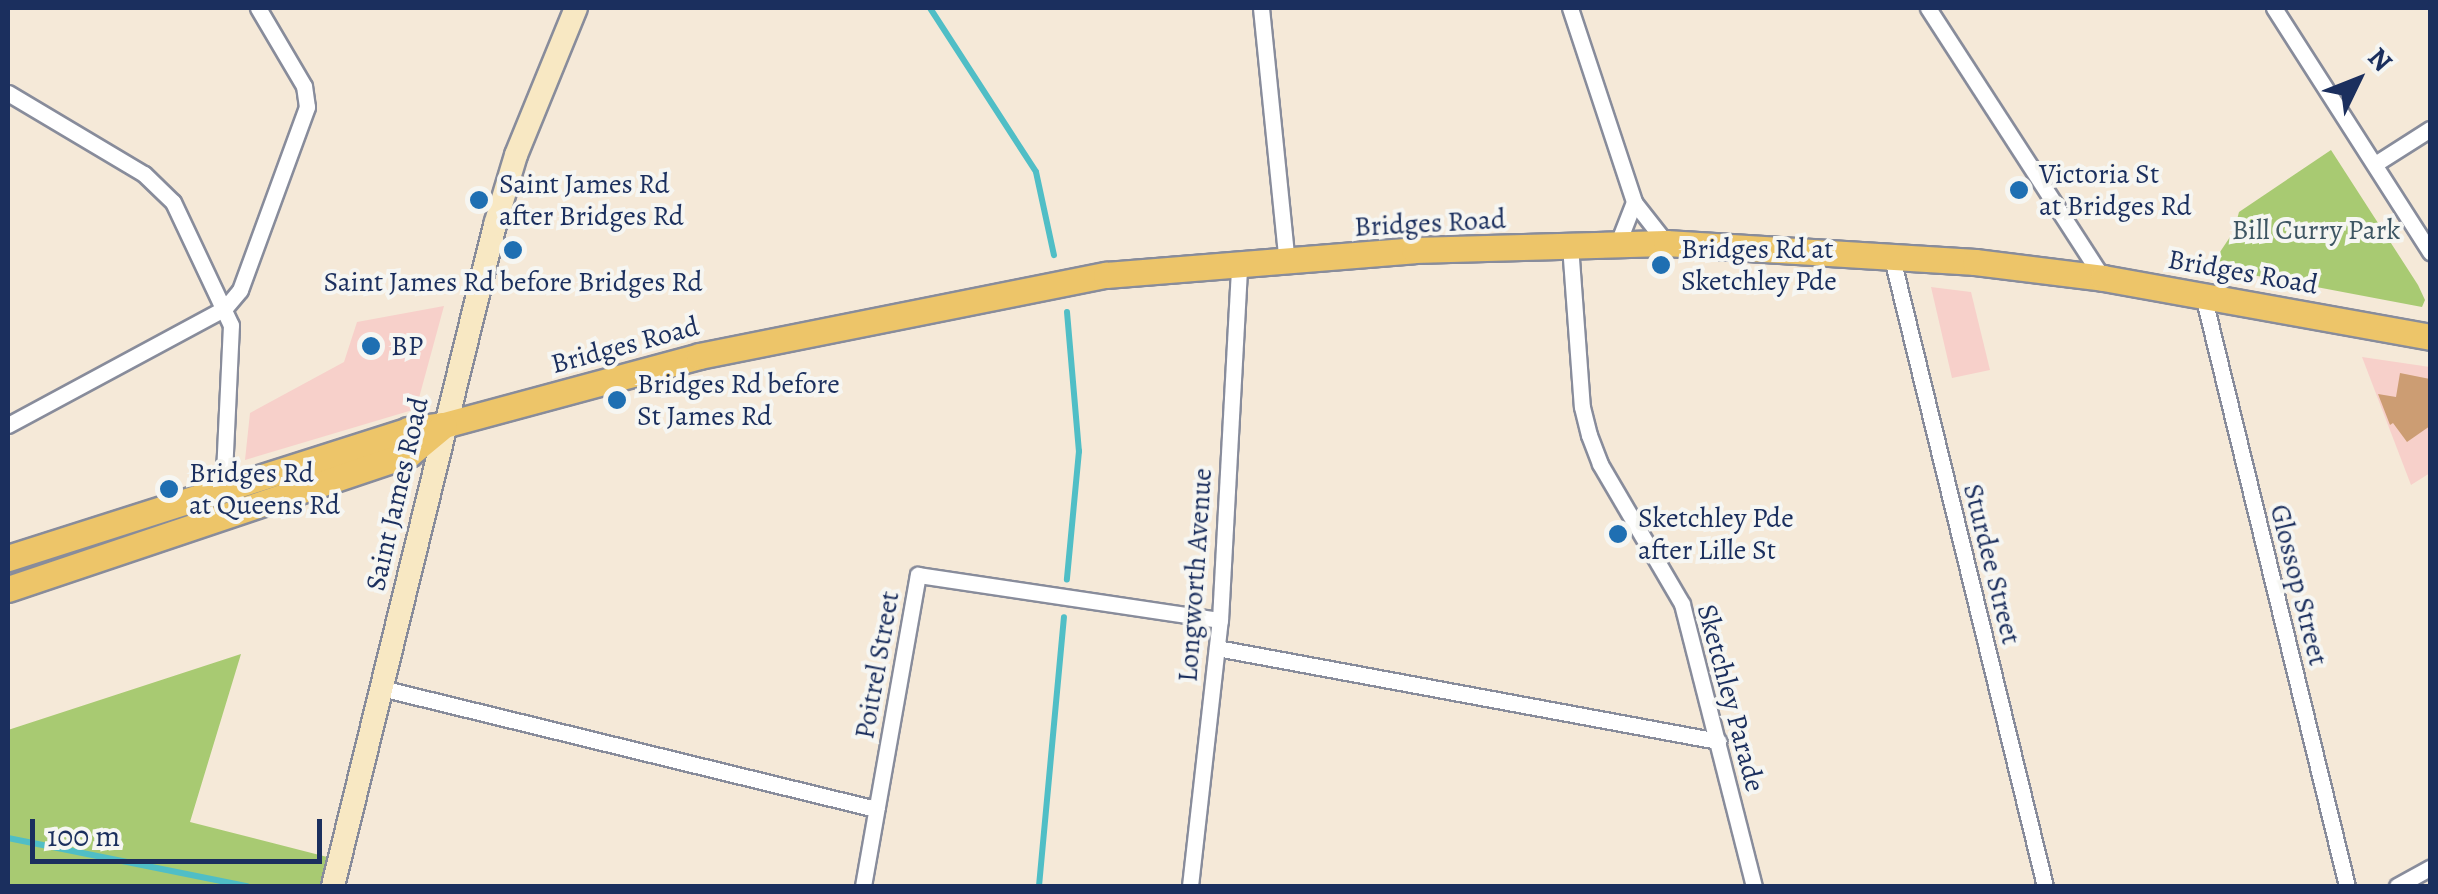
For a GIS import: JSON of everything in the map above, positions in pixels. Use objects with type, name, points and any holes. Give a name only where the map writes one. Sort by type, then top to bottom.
[{"type":"main road","name":"Saint James Road","points":[[334,886],[505,187],[576,8]]},
{"type":"main road","name":"Bridges Road","points":[[8,558],[408,430],[444,425],[699,356],[1106,275],[1414,250],[1666,243],[1891,254],[2104,278],[2430,337]]},
{"type":"main road","name":"Bridges Road","points":[[8,589],[409,454],[444,425]]},
{"type":"street","points":[[8,425],[226,308],[240,290],[308,107],[304,86],[258,8]]},
{"type":"street","points":[[1262,8],[1287,263]]},
{"type":"street","points":[[1570,8],[1634,202],[1666,243]]},
{"type":"street","points":[[1928,8],[2104,278]]},
{"type":"street","points":[[2274,8],[2430,252]]},
{"type":"street","points":[[8,93],[161,187],[173,202],[226,308],[232,352],[224,519]]},
{"type":"street","points":[[2375,164],[2430,128]]},
{"type":"street","points":[[1618,243],[1634,202]]},
{"type":"street","name":"Sketchley Parade","points":[[1570,246],[1588,435],[1600,464],[1657,554],[1682,604],[1754,886]]},
{"type":"street","name":"Sturdee Street","points":[[1891,254],[2045,886]]},
{"type":"street","name":"Longworth Avenue","points":[[1190,886],[1220,620],[1240,266]]},
{"type":"street","name":"Glossop Street","points":[[2203,295],[2347,886]]},
{"type":"street","name":"Poitrel Street","points":[[863,886],[918,574],[1220,620]]},
{"type":"street","points":[[1217,648],[1718,741]]},
{"type":"street","points":[[380,688],[876,809]]},
{"type":"street","points":[[2398,886],[2430,868]]},
{"type":"shaded area","points":[[1931,287],[1971,292],[1990,370],[1952,378]]},
{"type":"shaded area","points":[[444,306],[416,409],[245,460],[250,413],[344,362],[357,322]]},
{"type":"shaded area","points":[[2362,357],[2430,367],[2430,473],[2411,485]]},
{"type":"green space","name":"Bill Curry Park","points":[[2331,150],[2418,285],[2425,300],[2422,307],[2210,267],[2234,231],[2239,212]]},
{"type":"green space","points":[[241,654],[190,822],[339,860],[333,886],[8,886],[8,730]]},
{"type":"building","points":[[2400,373],[2430,379],[2430,426],[2407,442],[2393,423],[2390,425],[2378,394],[2396,397]]},
{"type":"waterway","points":[[930,8],[1036,172],[1054,255]]},
{"type":"waterway","points":[[1067,312],[1079,451],[1067,579]]},
{"type":"waterway","points":[[1039,886],[1064,617]]},
{"type":"waterway","points":[[8,838],[247,886]]},
{"type":"place","name":"Victoria St at Bridges Rd","points":[[2019,190]]},
{"type":"place","name":"Saint James Rd after Bridges Rd","points":[[479,200]]},
{"type":"place","name":"Saint James Rd before Bridges Rd","points":[[513,250]]},
{"type":"place","name":"Bridges Rd at Sketchley Pde","points":[[1661,265]]},
{"type":"place","name":"BP","points":[[371,346]]},
{"type":"place","name":"Bridges Rd before St James Rd","points":[[617,400]]},
{"type":"place","name":"Bridges Rd at Queens Rd","points":[[169,489]]},
{"type":"place","name":"Sketchley Pde after Lille St","points":[[1618,534]]}]
